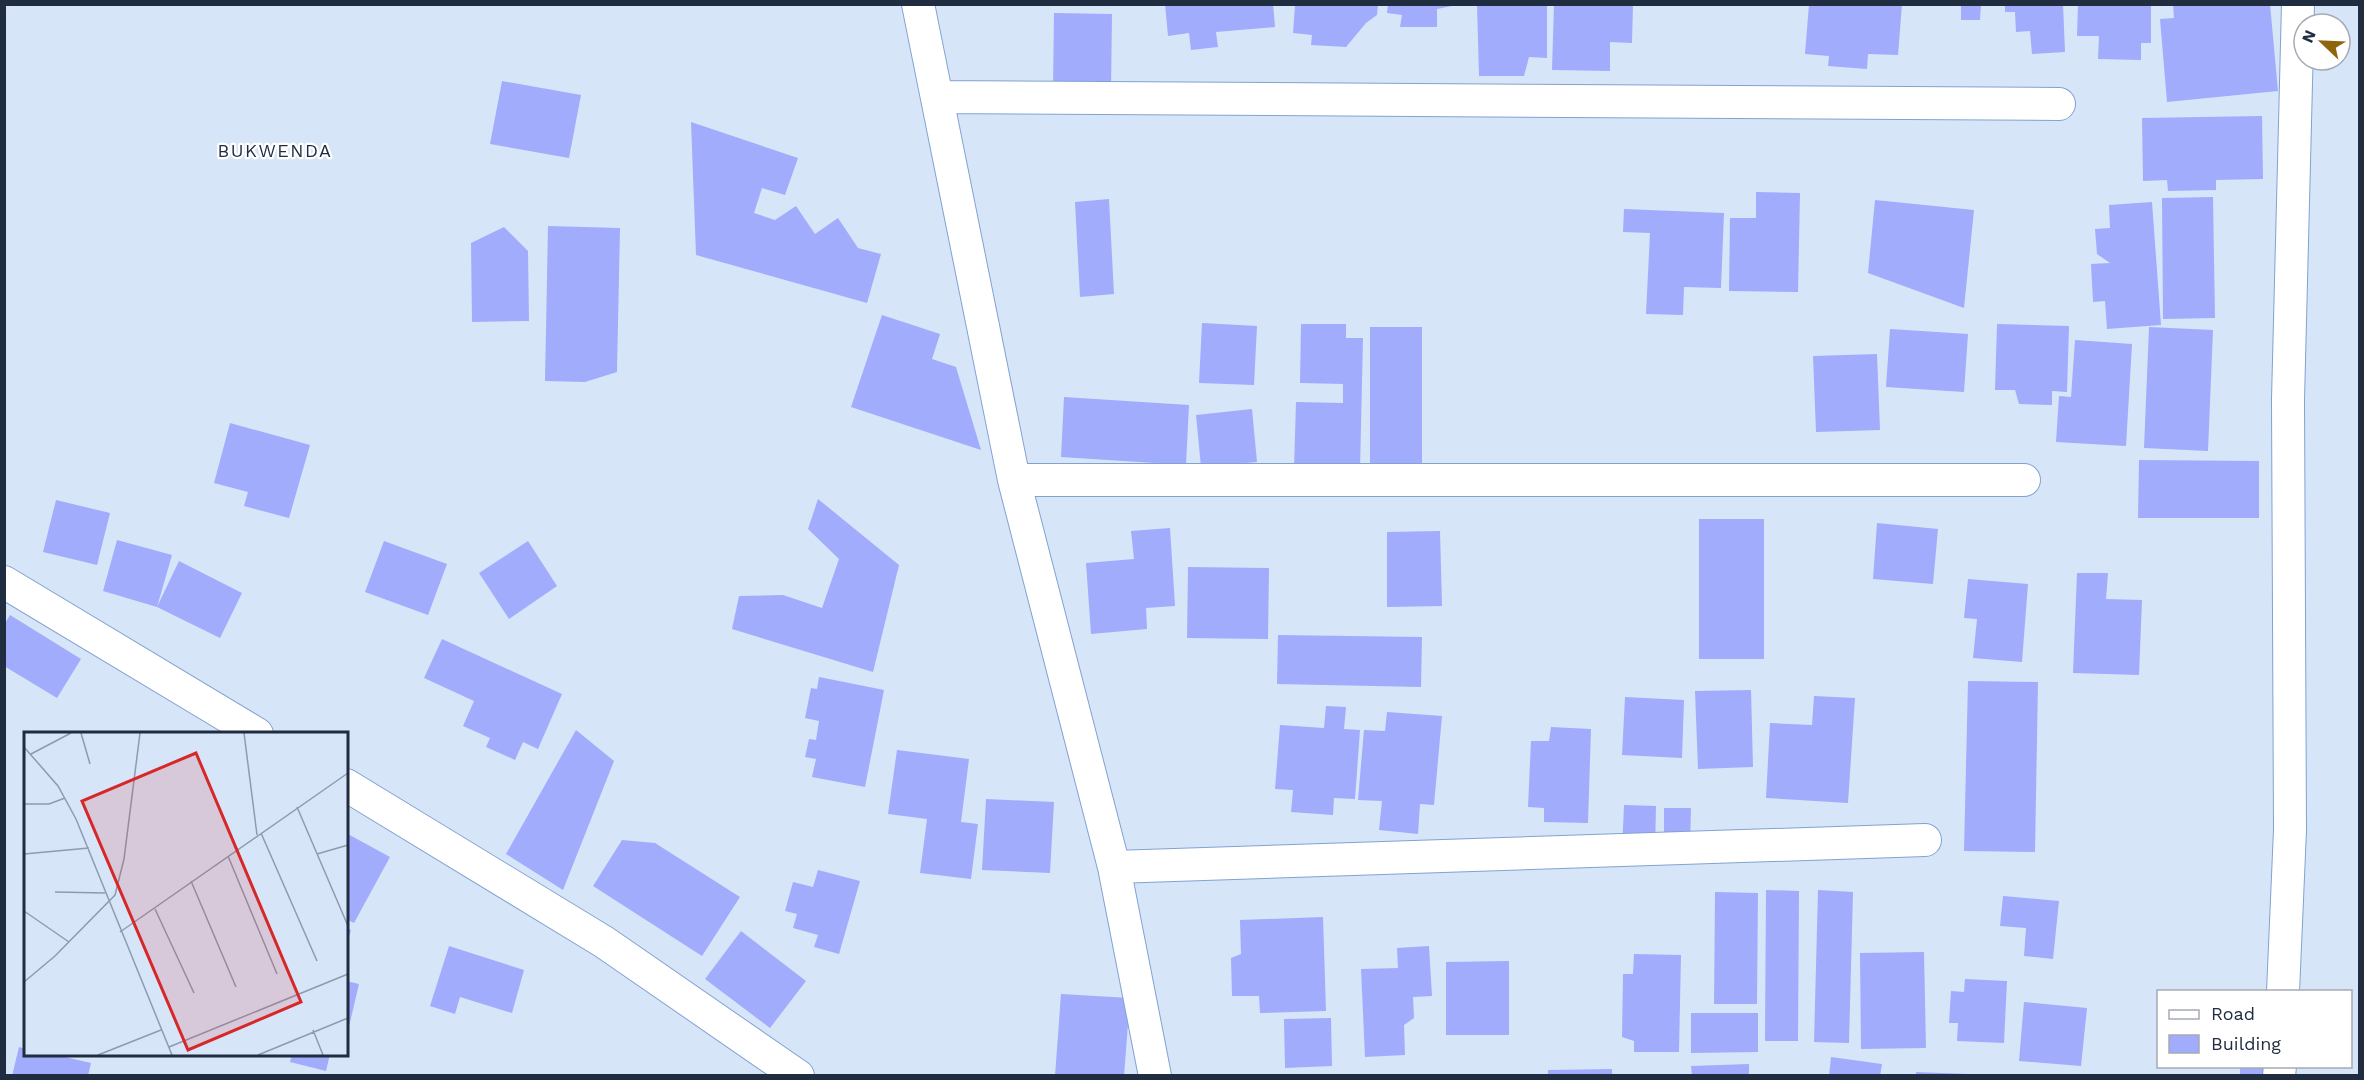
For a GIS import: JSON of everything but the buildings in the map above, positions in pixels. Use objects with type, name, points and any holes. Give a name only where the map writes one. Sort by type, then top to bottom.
[{"type":"street","points":[[918,4],[1014,480],[1114,867],[1155,1076]]},
{"type":"street","points":[[2283,990],[2290,830],[2288,400],[2298,4]]},
{"type":"street","points":[[937,97],[2059,104]]},
{"type":"street","points":[[1014,480],[2024,480]]},
{"type":"street","points":[[4,582],[254,732]]},
{"type":"street","points":[[348,786],[604,942],[798,1076]]},
{"type":"street","points":[[1114,867],[1925,840]]},
{"type":"district","name":"BUKWENDA","points":[[275,150]]}]
